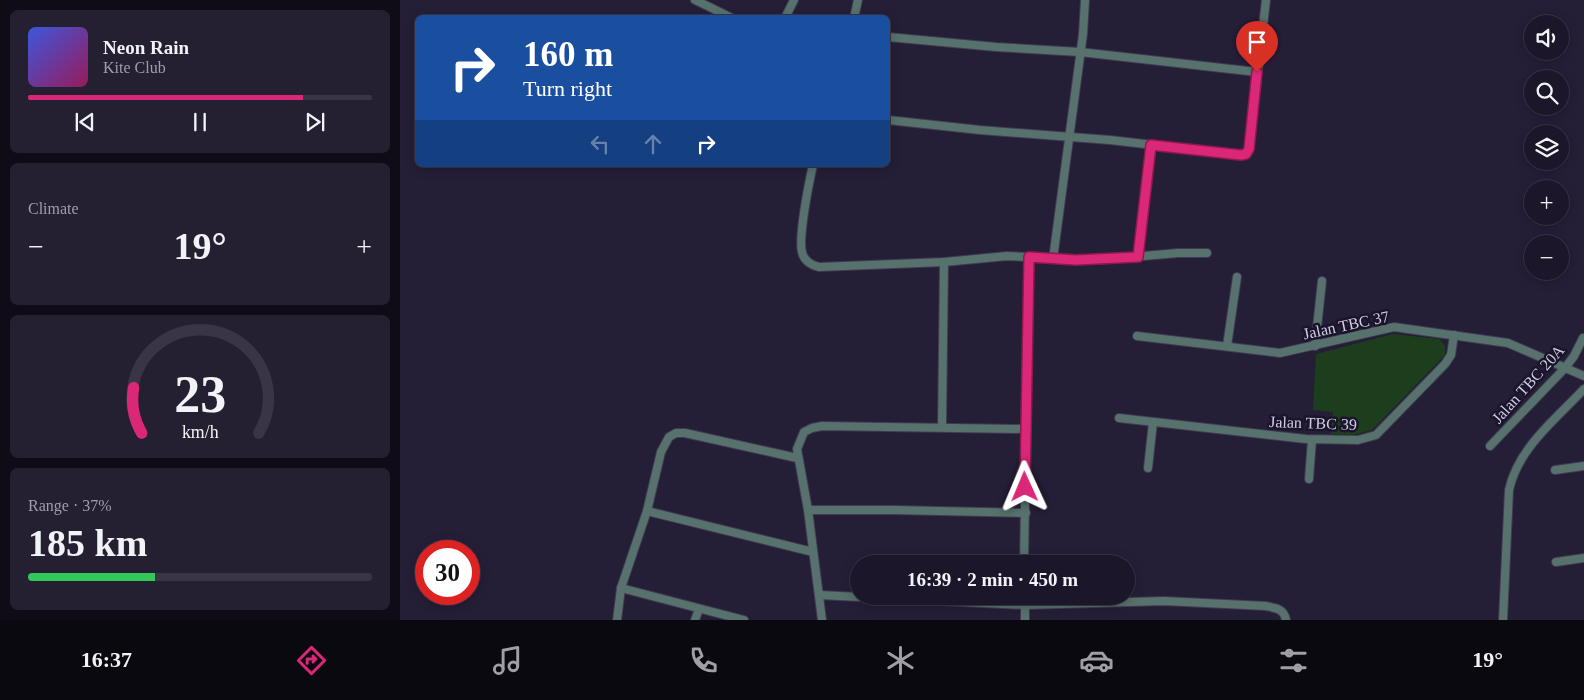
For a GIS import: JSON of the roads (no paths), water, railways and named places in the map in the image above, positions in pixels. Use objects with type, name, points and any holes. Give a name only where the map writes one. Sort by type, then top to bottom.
[{"type":"street","points":[[694,0],[726,15]]},
{"type":"street","points":[[786,15],[794,0]]},
{"type":"street","points":[[855,15],[858,0]]},
{"type":"street","points":[[1054,259],[1083,34],[1085,0]]},
{"type":"street","points":[[890,120],[1246,154],[1249,149],[1266,0]]},
{"type":"street","points":[[890,37],[996,48],[1080,52],[1257,72]]},
{"type":"street","points":[[1138,257],[1151,145]]},
{"type":"street","points":[[813,167],[801,244],[805,260],[819,267],[944,262],[1006,256],[1097,260],[1178,253],[1207,253]]},
{"type":"street","points":[[1024,555],[1029,257]]},
{"type":"street","points":[[942,428],[944,262]]},
{"type":"street","points":[[1227,346],[1237,277]]},
{"type":"street","points":[[1315,346],[1322,281]]},
{"type":"street","name":"Jalan TBC 37","points":[[1137,336],[1280,353],[1394,327],[1508,342],[1584,376]]},
{"type":"street","name":"Jalan TBC 39","points":[[1119,418],[1312,440],[1358,440],[1376,435],[1445,364],[1451,355],[1454,336]]},
{"type":"street","name":"Jalan TBC 20A","points":[[1490,446],[1565,368],[1574,356],[1582,338]]},
{"type":"street","points":[[1503,620],[1512,476],[1522,456],[1584,389]]},
{"type":"street","points":[[1148,468],[1153,422]]},
{"type":"street","points":[[822,620],[808,510],[797,458],[800,440],[804,432],[812,428],[1025,429]]},
{"type":"street","points":[[617,620],[621,588],[647,511],[661,452],[669,437],[676,433],[685,433],[797,458]]},
{"type":"street","points":[[1309,479],[1312,440]]},
{"type":"street","points":[[1556,470],[1584,466]]},
{"type":"street","points":[[808,510],[1026,513]]},
{"type":"street","points":[[647,511],[813,552]]},
{"type":"street","points":[[1556,562],[1584,558]]},
{"type":"street","points":[[621,588],[744,620]]},
{"type":"street","points":[[819,595],[850,597]]},
{"type":"street","points":[[1135,602],[1164,601],[1266,606],[1281,610],[1286,620]]},
{"type":"street","points":[[1025,605],[1025,620]]},
{"type":"street","points":[[695,620],[699,608]]}]
